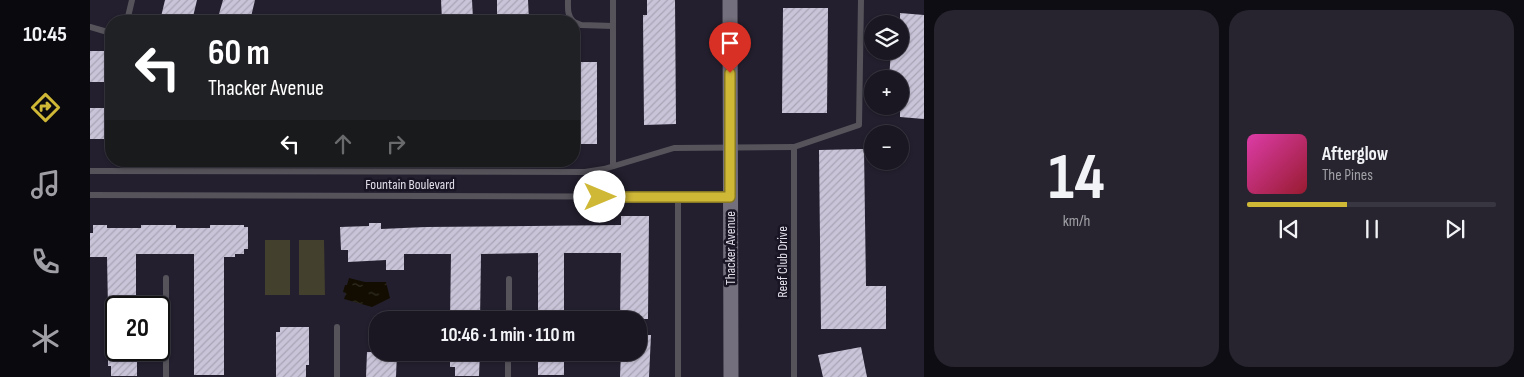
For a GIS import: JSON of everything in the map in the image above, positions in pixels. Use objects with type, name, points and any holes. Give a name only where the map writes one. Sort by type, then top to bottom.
[{"type":"street","name":"Thacker Avenue","points":[[730,0],[731,377]]},
{"type":"lane","points":[[128,15],[132,0]]},
{"type":"lane","points":[[568,0],[569,15]]},
{"type":"lane","points":[[613,0],[613,166]]},
{"type":"lane","points":[[90,171],[585,172],[674,148],[731,146],[794,147],[859,125],[861,0]]},
{"type":"lane","points":[[580,25],[613,26]]},
{"type":"lane","points":[[90,27],[105,31]]},
{"type":"lane","name":"Reef Club Drive","points":[[794,147],[794,377]]},
{"type":"lane","name":"Fountain Boulevard","points":[[90,196],[730,197]]},
{"type":"lane","points":[[678,197],[678,377]]},
{"type":"lane","points":[[166,278],[166,377]]},
{"type":"lane","points":[[509,279],[509,311]]},
{"type":"lane","points":[[337,327],[338,377]]},
{"type":"lane","points":[[508,361],[508,377]]},
{"type":"shaded area","points":[[265,240],[290,240],[290,295],[265,295]]},
{"type":"shaded area","points":[[299,240],[324,240],[325,295],[299,295]]},
{"type":"water","points":[[349,278],[365,282],[386,282],[390,298],[372,307],[344,299],[346,293],[343,292]]},
{"type":"building","points":[[165,0],[197,0],[193,15],[161,15]]},
{"type":"building","points":[[223,0],[255,0],[251,15],[219,15]]},
{"type":"building","points":[[441,0],[472,0],[473,15],[442,15]]},
{"type":"building","points":[[497,0],[528,0],[529,15],[497,15]]},
{"type":"building","points":[[647,0],[675,0],[676,124],[644,125],[643,15],[647,15]]},
{"type":"building","points":[[783,8],[828,8],[827,113],[782,113]]},
{"type":"building","points":[[900,13],[924,15],[924,119],[900,117],[900,115],[909,115],[909,70],[890,70],[890,60],[909,60],[909,15],[900,15]]},
{"type":"building","points":[[90,51],[105,51],[105,82],[90,82]]},
{"type":"building","points":[[580,62],[597,62],[597,144],[580,144]]},
{"type":"building","points":[[90,108],[105,108],[105,139],[90,139]]},
{"type":"building","points":[[864,149],[866,286],[886,286],[886,329],[821,329],[819,150]]},
{"type":"building","points":[[621,216],[649,216],[648,319],[647,311],[620,311],[621,253],[564,253],[564,311],[538,311],[538,253],[481,254],[480,311],[450,311],[451,254],[404,254],[404,270],[386,270],[386,260],[348,262],[348,250],[341,250],[340,227],[369,226],[369,223],[381,223],[381,229],[621,225]]},
{"type":"building","points":[[93,225],[107,225],[107,228],[141,228],[141,225],[176,225],[176,228],[210,228],[210,225],[244,225],[244,227],[248,227],[248,249],[244,249],[244,254],[235,254],[235,257],[224,257],[224,375],[194,375],[194,254],[136,254],[136,296],[108,296],[107,257],[90,257],[90,233],[93,233]]},
{"type":"building","points":[[280,327],[309,327],[309,365],[306,365],[306,377],[276,377],[276,332],[280,332]]},
{"type":"building","points":[[647,335],[651,335],[649,377],[620,377],[621,361],[647,361]]},
{"type":"building","points":[[861,347],[867,377],[823,377],[818,355]]},
{"type":"building","points":[[367,352],[369,352],[369,361],[397,361],[396,377],[366,377]]},
{"type":"building","points":[[108,361],[137,361],[137,376],[111,376],[111,366],[108,366]]},
{"type":"building","points":[[450,361],[480,361],[479,376],[455,376],[455,367],[450,367]]},
{"type":"building","points":[[538,361],[564,361],[564,375],[538,375]]},
{"type":"route","points":[[600,197],[730,197],[730,73]]}]
